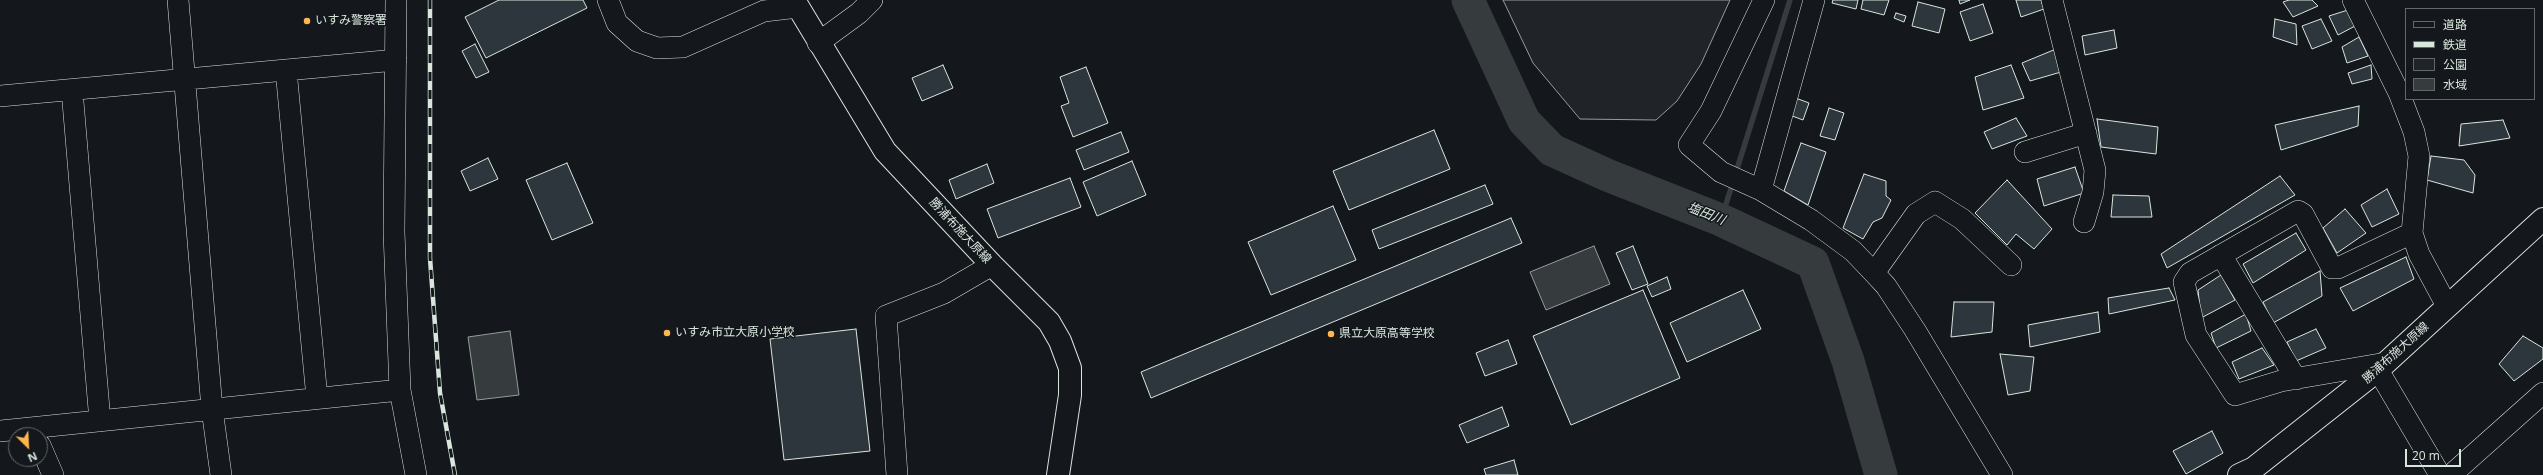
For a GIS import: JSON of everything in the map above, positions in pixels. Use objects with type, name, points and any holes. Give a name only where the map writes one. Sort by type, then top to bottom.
[{"type":"main road","name":"勝浦布施大原線","points":[[796,3],[818,43],[886,150],[992,265],[1049,322],[1060,341],[1070,368],[1070,395],[1058,475]]},
{"type":"main road","name":"勝浦布施大原線","points":[[2250,473],[2382,366],[2543,219]]},
{"type":"street","points":[[178,0],[212,409],[221,475]]},
{"type":"street","points":[[396,0],[394,232],[400,390],[416,475]]},
{"type":"street","points":[[608,0],[617,23],[637,41],[657,48],[683,47],[764,11],[796,3]]},
{"type":"street","points":[[818,43],[859,13],[872,0]]},
{"type":"street","points":[[1764,0],[1711,111],[1689,145],[1743,182],[1811,220],[1853,251],[1874,273],[1886,286],[1940,370],[2002,475]]},
{"type":"street","points":[[1743,182],[1814,0]]},
{"type":"street","points":[[2052,0],[2095,170],[2093,192],[2084,222]]},
{"type":"street","points":[[2353,0],[2399,93],[2414,132],[2420,156],[2412,233],[2419,254],[2447,306]]},
{"type":"street","points":[[0,96],[396,60]]},
{"type":"street","points":[[286,70],[318,398]]},
{"type":"street","points":[[72,90],[100,421]]},
{"type":"street","points":[[2025,152],[2086,133]]},
{"type":"street","points":[[1874,273],[1916,214],[1935,202],[1962,219],[2011,265]]},
{"type":"street","points":[[2412,233],[2338,268],[2332,268],[2303,214],[2298,211],[2190,273],[2184,282],[2196,335],[2235,395],[2296,379],[2382,366],[2440,475]]},
{"type":"street","points":[[2221,255],[2296,379]]},
{"type":"street","points":[[897,475],[886,316],[944,293],[992,265]]},
{"type":"street","points":[[48,433],[100,421],[400,390]]},
{"type":"street","points":[[2451,475],[2543,392]]},
{"type":"street","points":[[48,464],[53,475]]},
{"type":"green space","points":[[1503,0],[1730,0],[1701,64],[1677,101],[1656,120],[1580,119],[1533,63]]},
{"type":"water","points":[[1594,246],[1610,284],[1546,310],[1530,272]]},
{"type":"water","points":[[510,331],[519,395],[477,400],[468,337]]},
{"type":"building","points":[[499,0],[583,0],[587,8],[486,58],[465,17]]},
{"type":"building","points":[[1833,0],[1858,0],[1856,9],[1832,3]]},
{"type":"building","points":[[1863,0],[1889,0],[1884,15],[1861,9]]},
{"type":"building","points":[[1959,0],[1970,0],[1960,4]]},
{"type":"building","points":[[2016,0],[2041,0],[2044,9],[2021,17]]},
{"type":"building","points":[[2289,0],[2312,0],[2318,6],[2293,17],[2283,2]]},
{"type":"building","points":[[1918,2],[1945,9],[1939,33],[1912,26]]},
{"type":"building","points":[[1983,4],[1993,33],[1970,41],[1960,12]]},
{"type":"building","points":[[2348,10],[2357,25],[2338,35],[2329,16]]},
{"type":"building","points":[[1896,13],[1906,16],[1904,22],[1894,18]]},
{"type":"building","points":[[2275,19],[2296,24],[2297,45],[2273,37]]},
{"type":"building","points":[[2321,19],[2332,41],[2312,49],[2302,26]]},
{"type":"building","points":[[2114,30],[2117,48],[2085,55],[2082,36]]},
{"type":"building","points":[[2359,37],[2368,56],[2347,63],[2342,47]]},
{"type":"building","points":[[475,44],[489,72],[476,78],[462,51]]},
{"type":"building","points":[[2056,49],[2061,72],[2030,81],[2022,63]]},
{"type":"building","points":[[943,65],[953,88],[922,101],[912,78]]},
{"type":"building","points":[[2011,65],[2024,98],[1983,110],[1975,77]]},
{"type":"building","points":[[2371,65],[2372,79],[2352,84],[2348,73]]},
{"type":"building","points":[[1086,67],[1108,123],[1073,137],[1061,106],[1069,103],[1060,77]]},
{"type":"building","points":[[1793,97],[1809,103],[1803,120],[1787,114]]},
{"type":"building","points":[[2359,106],[2358,126],[2281,150],[2275,125]]},
{"type":"building","points":[[1829,108],[1844,113],[1835,140],[1820,136]]},
{"type":"building","points":[[2016,118],[2027,136],[1992,149],[1984,132]]},
{"type":"building","points":[[2097,119],[2158,127],[2156,154],[2101,147]]},
{"type":"building","points":[[2503,120],[2510,138],[2459,146],[2461,124]]},
{"type":"building","points":[[1434,130],[1450,169],[1349,210],[1333,171]]},
{"type":"building","points":[[1121,132],[1129,152],[1084,170],[1076,150]]},
{"type":"building","points":[[1801,143],[1826,152],[1808,205],[1784,191]]},
{"type":"building","points":[[2431,156],[2464,160],[2475,175],[2473,193],[2427,180]]},
{"type":"building","points":[[488,158],[498,179],[470,191],[461,171]]},
{"type":"building","points":[[1132,161],[1146,195],[1097,216],[1083,182]]},
{"type":"building","points":[[567,163],[593,223],[552,240],[526,180]]},
{"type":"building","points":[[987,164],[994,183],[956,199],[949,180]]},
{"type":"building","points":[[2075,167],[2084,193],[2044,206],[2037,179]]},
{"type":"building","points":[[1864,174],[1886,181],[1886,196],[1891,200],[1882,218],[1873,222],[1863,239],[1843,228]]},
{"type":"building","points":[[2280,176],[2295,195],[2167,268],[2161,254]]},
{"type":"building","points":[[1070,178],[1081,207],[998,238],[987,209]]},
{"type":"building","points":[[2007,180],[2052,229],[2034,249],[2016,234],[2007,245],[1975,213]]},
{"type":"building","points":[[1485,185],[1493,204],[1379,249],[1372,230]]},
{"type":"building","points":[[2387,189],[2399,214],[2372,227],[2361,205]]},
{"type":"building","points":[[2113,195],[2149,196],[2152,217],[2111,217]]},
{"type":"building","points":[[1333,206],[1356,260],[1271,295],[1248,242]]},
{"type":"building","points":[[2345,209],[2366,233],[2337,253],[2323,228]]},
{"type":"building","points":[[1511,218],[1522,243],[1151,398],[1141,372]]},
{"type":"building","points":[[2296,233],[2306,250],[2253,283],[2243,264]]},
{"type":"building","points":[[1633,246],[1648,284],[1632,290],[1616,253]]},
{"type":"building","points":[[2406,257],[2414,279],[2353,311],[2340,288]]},
{"type":"building","points":[[2320,271],[2322,296],[2273,323],[2263,302]]},
{"type":"building","points":[[2221,275],[2235,300],[2201,318],[2198,290]]},
{"type":"building","points":[[1667,277],[1671,289],[1652,297],[1647,286]]},
{"type":"building","points":[[2169,288],[2175,300],[2109,314],[2108,298]]},
{"type":"building","points":[[1643,290],[1680,378],[1571,425],[1533,336]]},
{"type":"building","points":[[1743,290],[1761,329],[1687,362],[1670,323]]},
{"type":"building","points":[[1954,302],[1994,302],[1992,332],[1951,337]]},
{"type":"building","points":[[2098,312],[2100,332],[2030,347],[2028,325]]},
{"type":"building","points":[[2246,314],[2251,331],[2216,348],[2211,333]]},
{"type":"building","points":[[856,329],[870,451],[784,460],[770,339]]},
{"type":"building","points":[[2316,329],[2326,348],[2296,361],[2287,342]]},
{"type":"building","points":[[2523,336],[2543,348],[2543,359],[2514,381],[2499,364]]},
{"type":"building","points":[[1508,340],[1517,364],[1485,376],[1476,353]]},
{"type":"building","points":[[2262,348],[2274,365],[2239,379],[2232,362]]},
{"type":"building","points":[[2000,354],[2034,357],[2030,391],[2008,395]]},
{"type":"building","points":[[1502,407],[1509,426],[1467,443],[1459,425]]},
{"type":"building","points":[[2212,431],[2223,453],[2186,474],[2173,451]]},
{"type":"building","points":[[1514,460],[1518,475],[1486,475],[1484,469]]},
{"type":"waterway","name":"塩田川","points":[[1468,0],[1524,121],[1552,150],[1607,175],[1721,220],[1813,263],[1848,361],[1881,475]]},
{"type":"waterway","points":[[1721,220],[1790,0]]},
{"type":"railway","points":[[430,0],[430,258],[440,393],[455,475]]},
{"type":"place","name":"いすみ警察署","points":[[307,21]]},
{"type":"place","name":"いすみ市立大原小学校","points":[[667,333]]},
{"type":"place","name":"県立大原高等学校","points":[[1331,334]]}]
